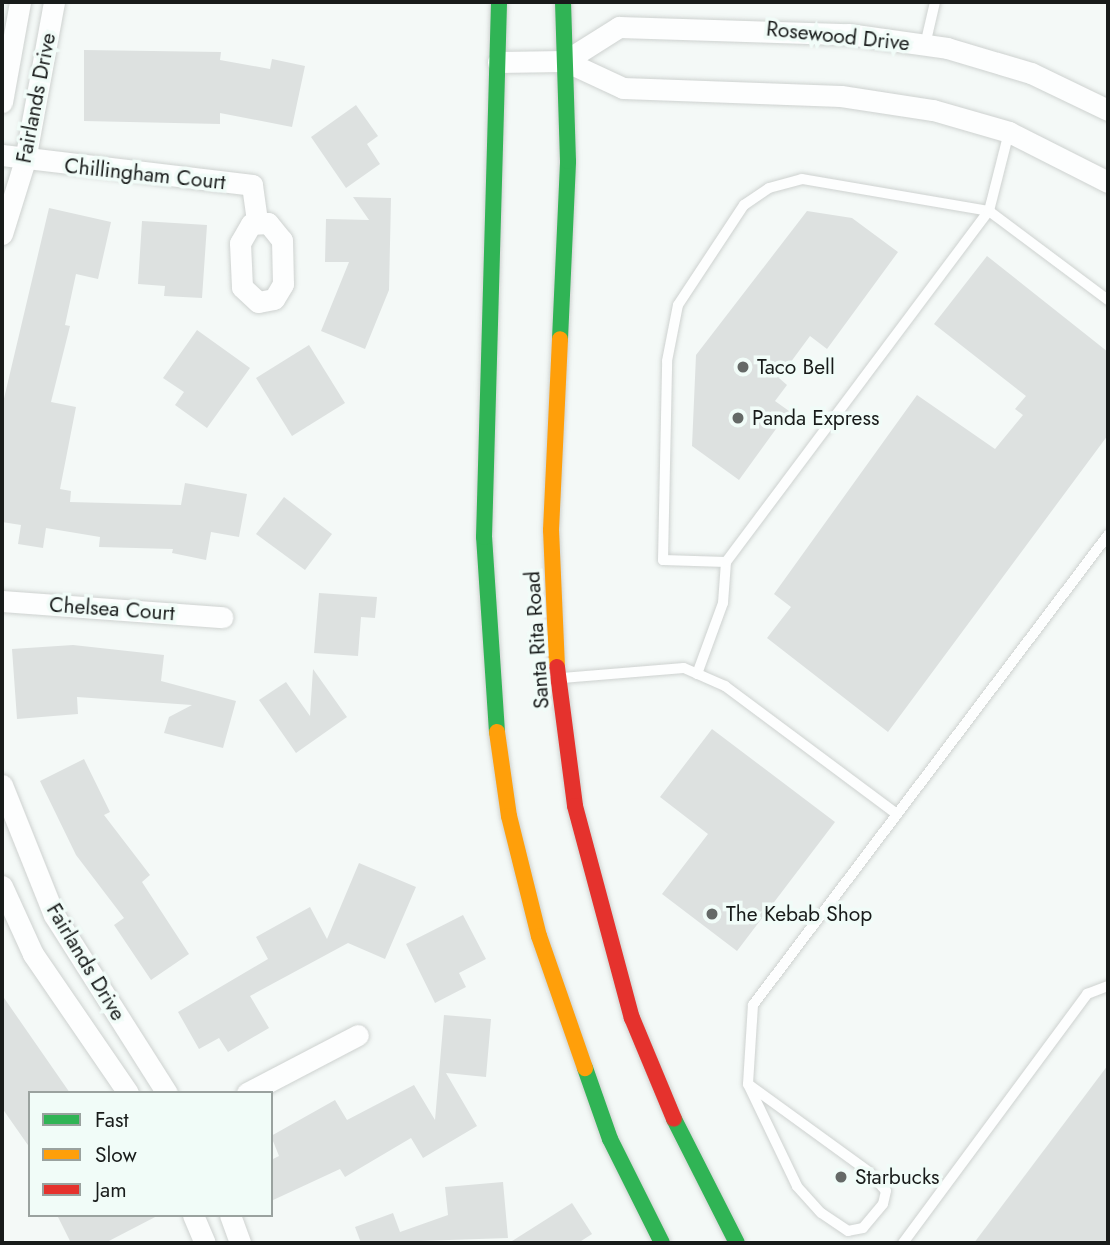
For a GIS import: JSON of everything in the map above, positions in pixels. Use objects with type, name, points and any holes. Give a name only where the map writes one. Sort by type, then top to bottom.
[{"type":"main road","points":[[499,2],[484,537],[493,700],[509,816],[539,936],[610,1139],[662,1243]]},
{"type":"main road","name":"Santa Rita Road","points":[[564,2],[568,161],[551,530],[557,679],[575,806],[632,1018],[672,1116],[737,1243]]},
{"type":"street","name":"Fairlands Drive","points":[[2,102],[20,2]]},
{"type":"street","name":"Fairlands Drive","points":[[2,233],[25,160],[54,2]]},
{"type":"street","name":"Rosewood Drive","points":[[565,61],[619,27],[749,27],[925,45],[1031,73],[1108,110]]},
{"type":"street","points":[[498,62],[565,61],[623,88],[841,96],[933,110],[1009,132],[1108,182]]},
{"type":"street","name":"Chillingham Court","points":[[2,155],[25,160],[252,186],[257,222]]},
{"type":"street","name":"Chelsea Court","points":[[2,601],[222,617]]},
{"type":"street","name":"Fairlands Drive","points":[[2,785],[54,915],[166,1091]]},
{"type":"street","name":"Fairlands Drive","points":[[2,886],[33,954],[127,1091]]},
{"type":"street","points":[[251,1091],[358,1035]]},
{"type":"street","points":[[194,1217],[205,1243]]},
{"type":"street","points":[[231,1217],[240,1243]]},
{"type":"lane","points":[[925,45],[935,2]]},
{"type":"lane","points":[[696,674],[723,603],[726,562],[989,211],[1009,132]]},
{"type":"lane","points":[[726,562],[663,560],[667,361],[678,305],[744,205],[769,188],[802,179],[989,211],[1108,300]]},
{"type":"lane","points":[[748,1084],[859,1165],[886,1191],[883,1204],[863,1228],[848,1231],[821,1213],[797,1186],[748,1084],[753,1005],[1108,535]]},
{"type":"lane","points":[[557,679],[684,668],[725,686],[897,814]]},
{"type":"lane","points":[[903,1243],[1087,995],[1108,986]]},
{"type":"building","points":[[84,50],[221,52],[220,60],[270,69],[272,59],[305,66],[292,127],[220,113],[220,124],[84,121]]},
{"type":"building","points":[[356,105],[378,136],[367,144],[380,164],[346,188],[311,137]]},
{"type":"building","points":[[353,197],[391,198],[389,290],[365,349],[321,331],[349,262],[325,262],[326,219],[369,220]]},
{"type":"building","points":[[49,208],[111,222],[98,279],[76,274],[65,325],[70,326],[51,402],[76,407],[60,489],[71,491],[70,502],[181,505],[185,483],[247,494],[239,537],[211,532],[206,560],[172,553],[173,549],[99,547],[100,537],[46,528],[43,548],[18,544],[21,525],[2,522],[2,407]]},
{"type":"building","points":[[807,211],[852,218],[898,252],[827,349],[810,336],[779,378],[787,385],[775,401],[789,411],[739,480],[692,446],[696,355]]},
{"type":"building","points":[[142,221],[207,225],[202,298],[164,296],[165,286],[138,284]]},
{"type":"building","points":[[987,256],[1108,352],[1108,435],[888,732],[767,638],[791,607],[774,594],[917,395],[995,449],[1023,415],[1015,409],[1026,396],[934,324]]},
{"type":"building","points":[[197,330],[250,368],[207,428],[175,405],[184,392],[163,378]]},
{"type":"building","points":[[309,345],[345,403],[292,436],[256,378]]},
{"type":"building","points":[[284,497],[332,534],[305,570],[256,534]]},
{"type":"building","points":[[319,593],[377,597],[375,618],[361,617],[358,656],[314,653]]},
{"type":"building","points":[[73,645],[164,655],[161,681],[236,701],[223,748],[164,733],[169,717],[192,705],[77,697],[78,714],[17,719],[12,649]]},
{"type":"building","points":[[313,669],[347,717],[296,753],[259,700],[286,682],[310,716]]},
{"type":"building","points":[[712,729],[835,822],[737,951],[662,894],[708,834],[660,797]]},
{"type":"building","points":[[84,759],[110,812],[104,815],[150,875],[142,882],[189,954],[151,980],[114,925],[124,918],[76,855],[40,781]]},
{"type":"building","points":[[359,863],[416,887],[385,959],[348,943],[250,996],[269,1028],[228,1052],[219,1038],[199,1049],[178,1012],[268,959],[256,937],[310,907],[327,939]]},
{"type":"building","points":[[463,915],[486,959],[459,973],[466,987],[435,1003],[406,944]]},
{"type":"building","points":[[2,995],[69,1091],[28,1091],[28,1145],[2,1108]]},
{"type":"building","points":[[444,1015],[491,1019],[486,1077],[446,1073],[477,1126],[423,1158],[411,1138],[345,1177],[340,1169],[273,1200],[273,1159],[279,1156],[273,1135],[335,1100],[347,1120],[414,1085],[435,1120]]},
{"type":"building","points":[[1108,1065],[1108,1243],[974,1243]]},
{"type":"building","points":[[503,1182],[508,1238],[361,1243],[355,1227],[393,1213],[400,1232],[448,1215],[445,1187]]},
{"type":"building","points":[[572,1203],[592,1234],[578,1243],[509,1243]]},
{"type":"building","points":[[58,1217],[155,1217],[105,1243],[71,1243]]},
{"type":"traffic: fast","points":[[497,732],[484,537],[499,2]]},
{"type":"traffic: fast","points":[[560,339],[568,161],[563,2]]},
{"type":"traffic: fast","points":[[585,1068],[610,1139],[662,1243]]},
{"type":"traffic: fast","points":[[674,1119],[737,1243]]},
{"type":"traffic: slow","points":[[557,667],[551,530],[560,339]]},
{"type":"traffic: slow","points":[[497,732],[509,816],[539,936],[585,1068]]},
{"type":"traffic: jam","points":[[557,667],[575,806],[632,1018],[674,1119]]},
{"type":"place","name":"Taco Bell","points":[[743,367]]},
{"type":"place","name":"Panda Express","points":[[738,418]]},
{"type":"place","name":"The Kebab Shop","points":[[712,914]]},
{"type":"place","name":"Starbucks","points":[[841,1177]]}]
